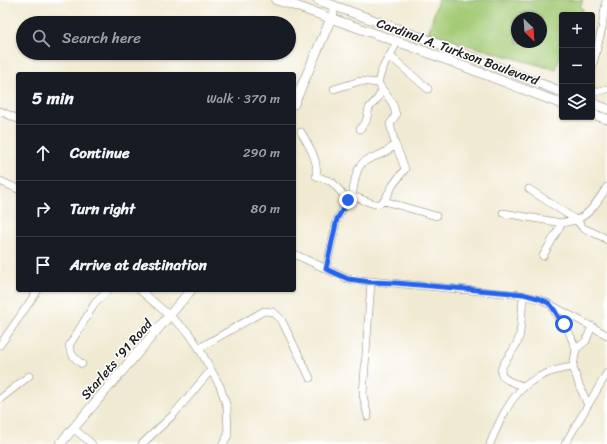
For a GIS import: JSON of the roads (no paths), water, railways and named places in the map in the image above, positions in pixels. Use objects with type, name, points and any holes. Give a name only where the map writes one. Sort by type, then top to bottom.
[{"type":"street","name":"Cardinal A. Turkson Boulevard","points":[[276,0],[413,47],[559,101]]},
{"type":"street","name":"Cardinal A. Turkson Boulevard","points":[[318,0],[417,36],[559,91]]},
{"type":"street","points":[[595,59],[605,29],[606,0]]},
{"type":"street","points":[[296,99],[336,7]]},
{"type":"street","points":[[323,37],[335,28],[347,25]]},
{"type":"street","points":[[413,47],[417,36]]},
{"type":"street","points":[[301,132],[316,162],[316,176],[332,182],[350,198],[358,198],[374,204],[379,204],[384,201],[393,185],[405,169],[402,158],[395,144],[390,124],[396,117],[395,110],[388,94],[382,90],[378,83],[383,65],[390,56],[397,42]]},
{"type":"street","points":[[390,56],[428,89]]},
{"type":"street","points":[[334,89],[360,81],[378,83]]},
{"type":"street","points":[[595,92],[607,89]]},
{"type":"street","points":[[360,129],[366,122],[369,108],[378,98],[382,90]]},
{"type":"street","points":[[595,104],[607,109]]},
{"type":"street","points":[[0,111],[16,118]]},
{"type":"street","points":[[595,115],[607,120]]},
{"type":"street","points":[[326,269],[337,219],[350,198],[359,167],[365,161],[387,151],[395,144]]},
{"type":"street","points":[[0,181],[16,188]]},
{"type":"street","points":[[503,213],[562,223],[576,220],[584,217],[592,210],[607,187]]},
{"type":"street","points":[[529,189],[576,220],[583,228],[607,240]]},
{"type":"street","points":[[384,201],[436,216]]},
{"type":"street","points":[[543,256],[562,223]]},
{"type":"street","points":[[296,255],[348,279],[523,294],[542,300],[607,335]]},
{"type":"street","points":[[368,417],[363,396],[371,282]]},
{"type":"street","points":[[0,345],[37,292]]},
{"type":"street","points":[[82,364],[70,353],[69,346],[95,303],[106,292]]},
{"type":"street","points":[[142,292],[188,332],[212,370],[220,386],[227,407],[228,435],[223,444]]},
{"type":"street","name":"Starlets '91 Road","points":[[60,444],[189,292]]},
{"type":"street","points":[[523,294],[519,338],[512,352],[501,366],[502,374],[509,383],[524,386]]},
{"type":"street","points":[[552,306],[559,320],[568,330],[576,349],[572,367],[588,405]]},
{"type":"street","points":[[199,348],[264,311],[273,312],[281,319],[310,378]]},
{"type":"street","points":[[576,349],[586,341],[592,326]]},
{"type":"street","points":[[490,444],[506,408],[524,386],[536,377],[556,369],[572,367]]},
{"type":"street","points":[[142,444],[173,415],[212,370]]},
{"type":"street","points":[[565,444],[607,373]]},
{"type":"street","points":[[0,399],[29,376]]},
{"type":"street","points":[[73,428],[92,444]]}]
